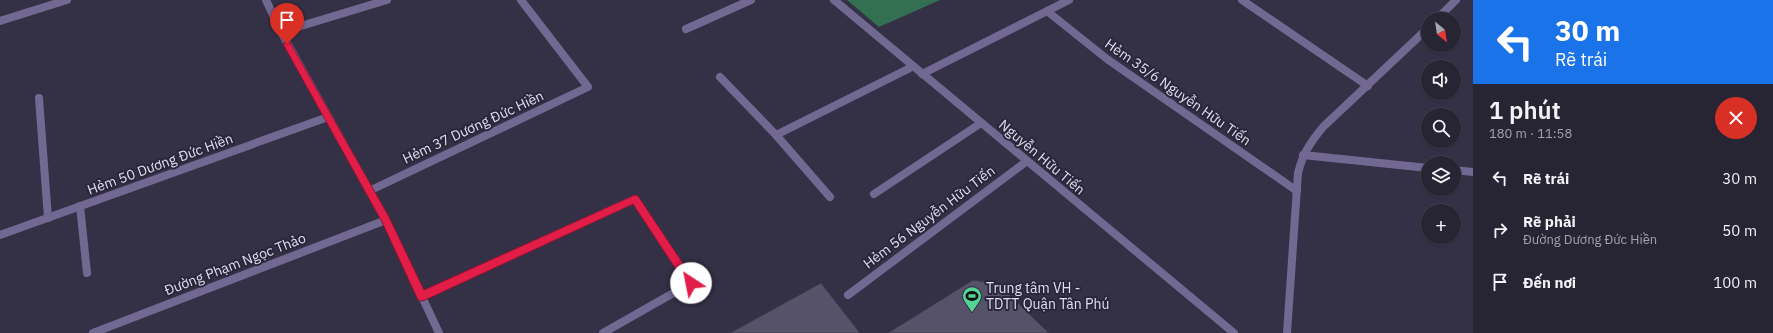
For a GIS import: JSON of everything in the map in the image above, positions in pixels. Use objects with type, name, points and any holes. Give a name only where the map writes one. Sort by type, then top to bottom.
[{"type":"street","points":[[0,21],[67,0]]},
{"type":"street","points":[[266,0],[280,32],[386,220],[439,333]]},
{"type":"street","points":[[280,32],[387,0]]},
{"type":"street","name":"Hẻm 37 Dương Đức Hiền","points":[[369,191],[588,87],[520,0]]},
{"type":"street","points":[[686,29],[751,0]]},
{"type":"street","name":"Nguyễn Hữu Tiến","points":[[834,0],[1234,333]]},
{"type":"street","points":[[922,74],[1069,0]]},
{"type":"street","points":[[1242,0],[1368,86]]},
{"type":"street","points":[[1444,12],[1456,0]]},
{"type":"street","name":"Hẻm 35/6 Nguyễn Hữu Tiến","points":[[1047,11],[1107,59],[1297,191]]},
{"type":"street","points":[[1287,333],[1298,173],[1303,155],[1312,140],[1323,127],[1421,35]]},
{"type":"street","points":[[776,135],[912,66]]},
{"type":"street","points":[[720,77],[776,135],[830,197]]},
{"type":"street","points":[[39,98],[48,218]]},
{"type":"street","name":"Hẻm 50 Dương Đức Hiền","points":[[0,235],[328,117]]},
{"type":"street","points":[[874,194],[981,123]]},
{"type":"street","points":[[1303,155],[1421,167]]},
{"type":"street","name":"Hẻm 56 Nguyễn Hữu Tiến","points":[[848,295],[1027,161]]},
{"type":"street","points":[[1461,171],[1473,172]]},
{"type":"street","points":[[422,296],[635,199],[691,283],[603,333]]},
{"type":"street","points":[[80,206],[87,273]]},
{"type":"street","name":"Đường Phạm Ngọc Thảo","points":[[93,333],[386,220]]},
{"type":"green space","points":[[847,0],[940,0],[879,27]]},
{"type":"building","name":"Trung tâm VH - TDTT Quận Tân Phú","points":[[973,280],[998,284],[1049,333],[888,333]]},
{"type":"building","points":[[821,283],[860,333],[730,333]]},
{"type":"place","name":"Trung tâm VH - TDTT Quận Tân Phú","points":[[972,313]]},
{"type":"route","points":[[287,44],[386,220],[422,296],[635,199],[691,283]]}]
